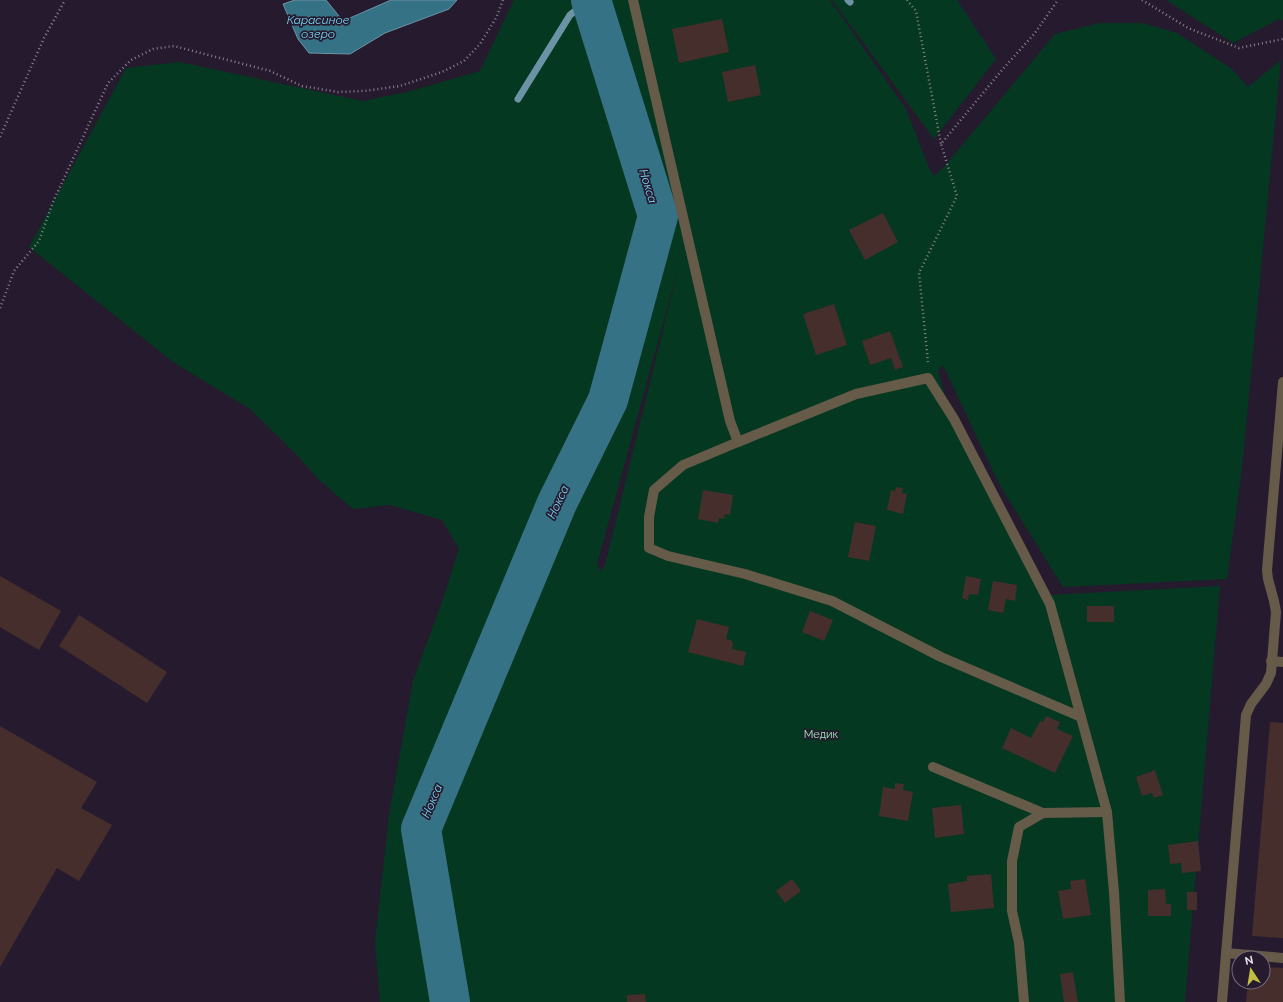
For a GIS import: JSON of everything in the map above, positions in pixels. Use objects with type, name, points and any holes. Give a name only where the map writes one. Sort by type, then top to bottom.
[{"type":"lane","points":[[633,0],[728,414],[738,442]]},
{"type":"lane","points":[[1081,717],[941,658],[832,601],[745,574],[668,556],[649,548],[649,517],[654,490],[683,465],[738,442],[856,394],[928,378],[954,419],[1050,604],[1081,717],[1107,812],[1114,892],[1120,1002]]},
{"type":"lane","points":[[1222,1002],[1246,715],[1251,704],[1263,690],[1268,680],[1279,613],[1267,575],[1283,382]]},
{"type":"lane","points":[[1272,661],[1283,662]]},
{"type":"lane","points":[[933,767],[1043,813],[1107,812]]},
{"type":"lane","points":[[1024,1002],[1019,943],[1012,911],[1012,861],[1019,827],[1043,813]]},
{"type":"lane","points":[[1226,953],[1283,958]]},
{"type":"path","points":[[0,136],[44,38],[65,0]]},
{"type":"path","points":[[0,308],[14,271],[38,241],[53,202],[108,83],[131,60],[152,49],[174,46],[270,71],[302,86],[338,92],[364,91],[400,86],[442,72],[464,62],[484,38],[496,18],[503,0]]},
{"type":"path","points":[[907,0],[916,11],[941,144],[957,196],[919,274],[928,361],[928,378]]},
{"type":"path","points":[[941,144],[1002,70],[1035,33],[1058,0]]},
{"type":"path","points":[[1142,0],[1188,28],[1239,48],[1283,38]]},
{"type":"green space","name":"Медик","points":[[514,0],[830,0],[906,109],[929,168],[934,176],[944,167],[1055,34],[1100,23],[1142,23],[1177,33],[1232,69],[1248,87],[1281,60],[1242,468],[1227,579],[1063,587],[999,484],[943,365],[938,371],[949,410],[1049,595],[1220,586],[1185,1002],[380,1002],[375,942],[389,815],[413,681],[442,602],[459,549],[442,520],[390,505],[353,509],[319,480],[295,453],[250,409],[173,362],[29,247],[126,68],[179,62],[363,101],[407,92],[480,71]],"holes":[[[679,265],[605,565],[601,572],[597,564]]]},
{"type":"green space","points":[[832,0],[957,0],[996,59],[934,139]]},
{"type":"green space","points":[[1166,0],[1283,0],[1283,20],[1279,19],[1233,43]]},
{"type":"water","name":"Карасиное озеро","points":[[295,0],[326,0],[343,21],[391,0],[457,0],[449,9],[385,33],[350,54],[309,53],[298,39],[283,4]]},
{"type":"building","points":[[722,19],[729,52],[679,63],[672,29]]},
{"type":"building","points":[[755,65],[761,95],[728,102],[722,72]]},
{"type":"building","points":[[883,213],[898,242],[865,260],[849,230]]},
{"type":"building","points":[[834,304],[847,345],[816,355],[803,314]]},
{"type":"building","points":[[890,331],[903,367],[895,370],[891,358],[870,365],[862,341]]},
{"type":"building","points":[[896,487],[903,488],[902,493],[907,494],[903,514],[887,510],[891,490],[895,491]]},
{"type":"building","points":[[703,490],[733,495],[730,515],[725,514],[724,519],[719,518],[718,523],[698,519]]},
{"type":"building","points":[[855,522],[876,526],[869,561],[848,557]]},
{"type":"building","points":[[0,576],[61,611],[39,650],[0,627]]},
{"type":"building","points":[[966,576],[981,579],[978,595],[969,594],[968,600],[962,598]]},
{"type":"building","points":[[993,581],[1017,585],[1015,601],[1006,599],[1003,613],[988,610]]},
{"type":"building","points":[[1087,606],[1114,606],[1114,622],[1087,622]]},
{"type":"building","points":[[810,611],[833,620],[824,641],[802,632]]},
{"type":"building","points":[[79,615],[167,672],[147,703],[59,646]]},
{"type":"building","points":[[697,619],[729,627],[726,639],[731,640],[733,644],[732,649],[746,652],[743,666],[688,652]]},
{"type":"building","points":[[1046,716],[1060,722],[1057,729],[1073,736],[1055,773],[1002,748],[1011,728],[1031,738],[1040,721],[1043,722]]},
{"type":"building","points":[[1270,722],[1283,723],[1283,938],[1252,936]]},
{"type":"building","points":[[0,726],[97,782],[81,808],[112,825],[79,881],[57,868],[0,967]]},
{"type":"building","points":[[1155,770],[1163,795],[1154,798],[1152,793],[1142,796],[1136,777]]},
{"type":"building","points":[[895,783],[904,784],[903,790],[913,792],[908,821],[879,816],[883,787],[895,789]]},
{"type":"building","points":[[961,805],[964,834],[935,838],[932,808]]},
{"type":"building","points":[[1198,841],[1201,871],[1182,873],[1181,863],[1170,864],[1168,845]]},
{"type":"building","points":[[991,874],[994,908],[951,912],[948,884],[967,881],[967,876]]},
{"type":"building","points":[[792,879],[801,891],[785,903],[776,891]]},
{"type":"building","points":[[1085,879],[1091,915],[1063,919],[1058,891],[1071,889],[1070,881]]},
{"type":"building","points":[[1165,889],[1166,904],[1171,904],[1171,916],[1148,916],[1148,890]]},
{"type":"building","points":[[1187,892],[1197,892],[1197,910],[1187,910]]},
{"type":"building","points":[[1271,967],[1283,968],[1283,1002],[1246,1002],[1247,990],[1271,990]]},
{"type":"building","points":[[1073,972],[1078,1002],[1064,1002],[1060,974]]},
{"type":"building","points":[[645,994],[646,1002],[627,1002],[627,995]]},
{"type":"waterway","points":[[518,99],[570,15],[589,0]]},
{"type":"waterway","name":"Нокса","points":[[450,1002],[421,829],[557,503],[608,400],[658,216],[591,0]]}]
